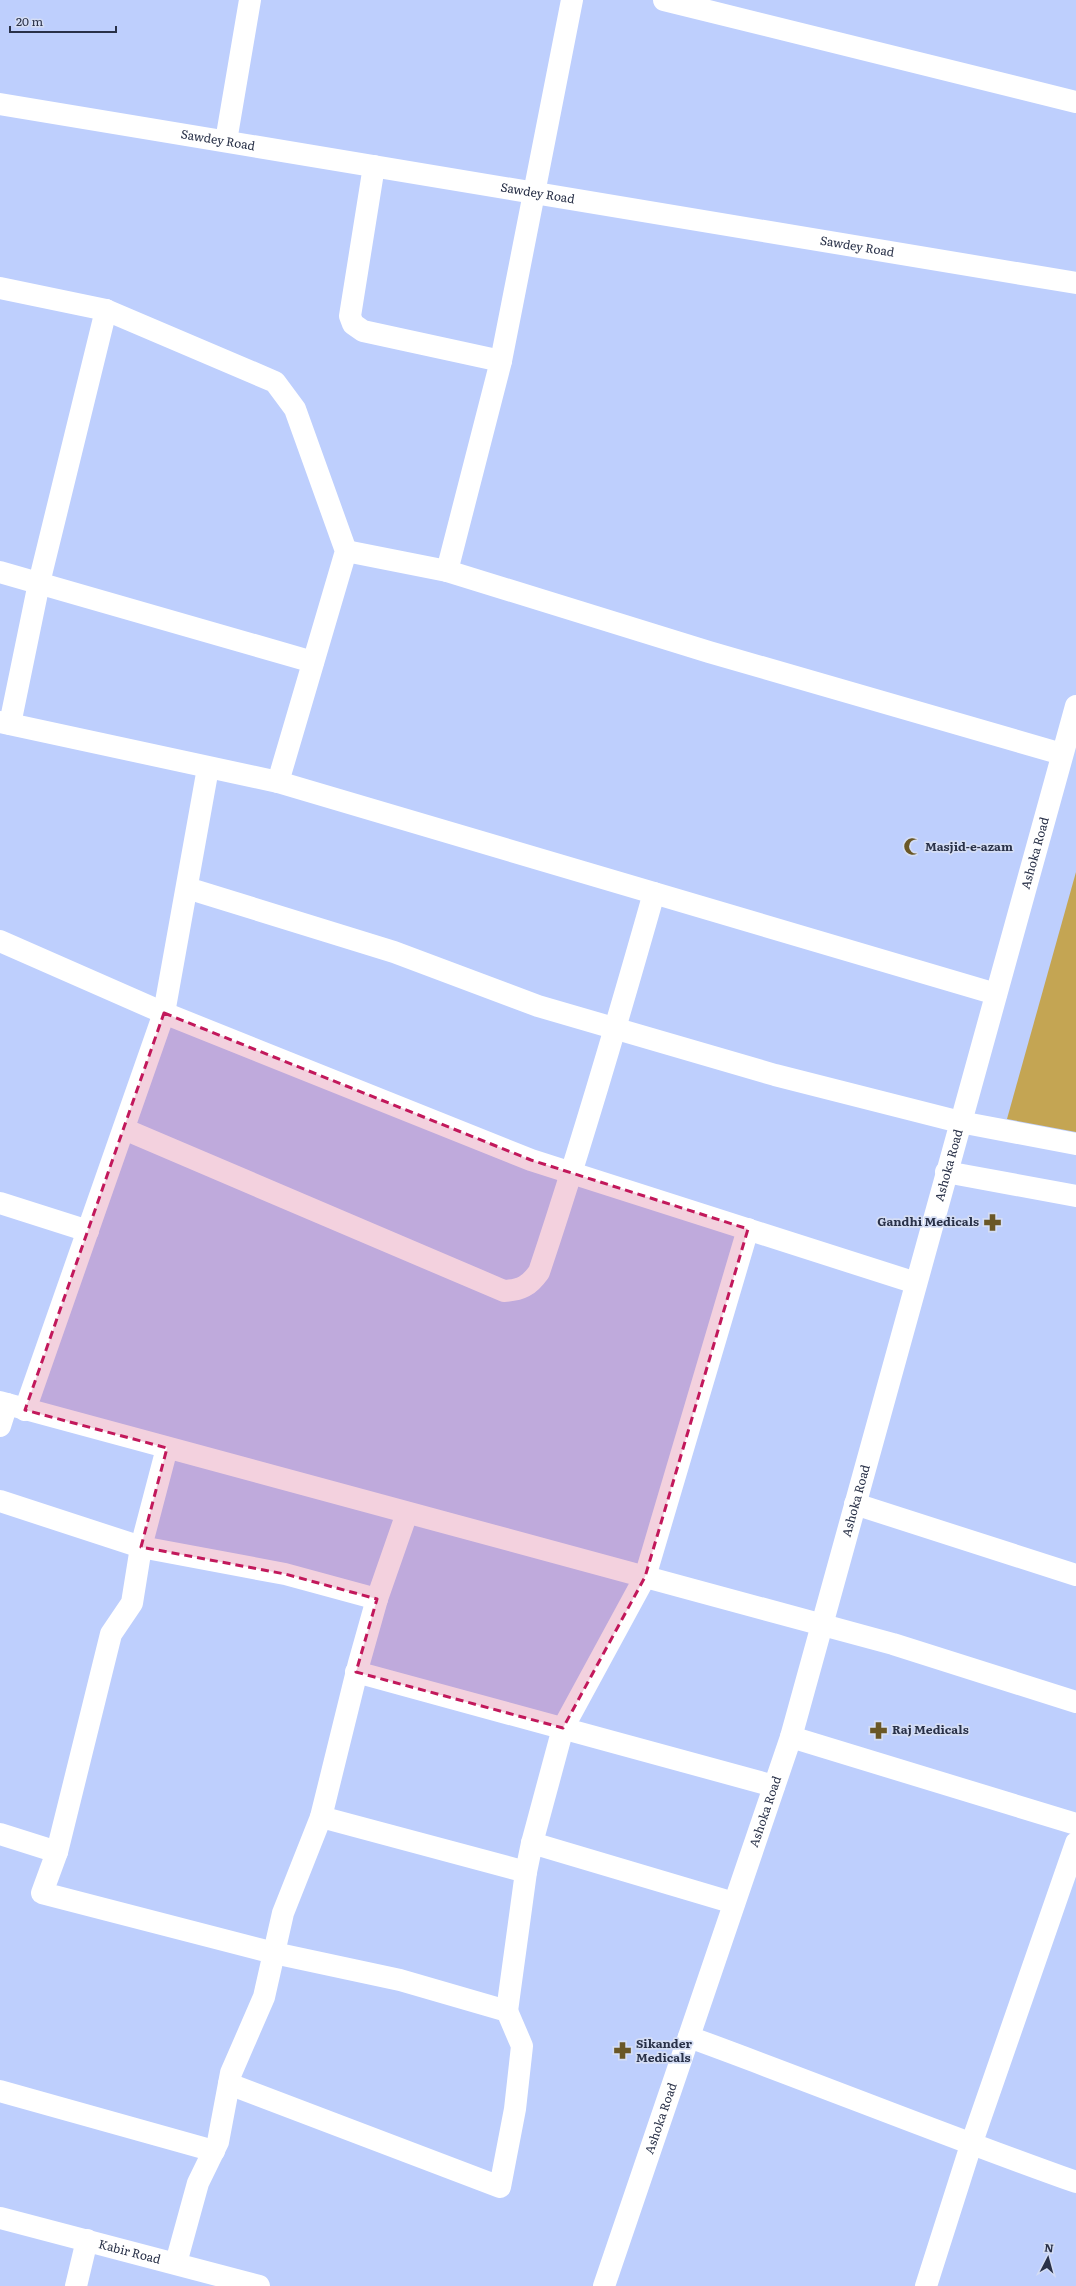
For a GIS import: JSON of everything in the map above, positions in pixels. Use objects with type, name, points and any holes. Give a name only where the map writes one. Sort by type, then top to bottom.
[{"type":"street","points":[[226,141],[250,0]]},
{"type":"street","points":[[447,571],[501,361],[533,192],[572,0]]},
{"type":"street","points":[[664,0],[1076,102]]},
{"type":"street","name":"Sawdey Road","points":[[0,104],[1076,283]]},
{"type":"street","points":[[374,166],[350,316],[353,324],[362,331],[501,361]]},
{"type":"street","points":[[0,288],[106,310],[275,382],[295,409],[346,551],[278,782]]},
{"type":"street","points":[[106,310],[38,583],[5,723],[278,782],[996,994]]},
{"type":"street","points":[[346,551],[447,571],[709,652],[1062,754]]},
{"type":"street","points":[[0,572],[313,662]]},
{"type":"street","name":"Ashoka Road","points":[[604,2286],[791,1737],[1076,706]]},
{"type":"street","points":[[0,1426],[11,1406],[88,1232],[164,1013],[208,768]]},
{"type":"street","points":[[187,888],[394,952],[538,1006],[775,1075],[960,1122],[1076,1144]]},
{"type":"street","points":[[124,1129],[504,1291],[519,1290],[531,1284],[539,1272],[572,1173],[616,1029],[654,893]]},
{"type":"street","points":[[0,940],[164,1013],[530,1160],[916,1283]]},
{"type":"street","points":[[946,1172],[1076,1196]]},
{"type":"street","points":[[0,1203],[88,1232]]},
{"type":"street","points":[[229,2084],[500,2187],[515,2109],[522,2046],[507,2011],[526,1872],[532,1843],[563,1728],[645,1577],[748,1229]]},
{"type":"street","points":[[11,1406],[893,1644],[1076,1702]]},
{"type":"street","points":[[167,1448],[141,1547],[132,1603],[110,1634],[57,1852],[42,1893],[274,1953],[400,1980],[507,2011]]},
{"type":"street","points":[[0,1501],[141,1547],[285,1574],[377,1599]]},
{"type":"street","points":[[855,1504],[1076,1575]]},
{"type":"street","points":[[176,2263],[198,2183],[218,2142],[231,2073],[264,1997],[283,1913],[321,1817],[356,1672],[377,1599],[407,1513]]},
{"type":"street","points":[[356,1672],[774,1786]]},
{"type":"street","points":[[791,1737],[1076,1824]]},
{"type":"street","points":[[321,1817],[526,1872]]},
{"type":"street","points":[[0,1834],[57,1852]]},
{"type":"street","points":[[926,2286],[971,2145],[1076,1842]]},
{"type":"street","points":[[532,1843],[734,1903]]},
{"type":"street","points":[[689,2037],[776,2069],[971,2145],[1076,2182]]},
{"type":"street","points":[[0,2092],[214,2151]]},
{"type":"street","name":"Kabir Road","points":[[0,2218],[259,2286]]},
{"type":"street","points":[[76,2286],[87,2240]]},
{"type":"highlighted area","points":[[164,1013],[531,1160],[748,1229],[645,1577],[563,1728],[356,1672],[377,1599],[285,1574],[141,1547],[167,1448],[25,1410]]},
{"type":"shaded area","points":[[1076,872],[1076,1132],[1007,1119]]},
{"type":"place","name":"Masjid-e-azam","points":[[912,847]]},
{"type":"place","name":"Gandhi Medicals","points":[[992,1222]]},
{"type":"place","name":"Raj Medicals","points":[[879,1730]]},
{"type":"place","name":"Sikander Medicals","points":[[623,2051]]}]
